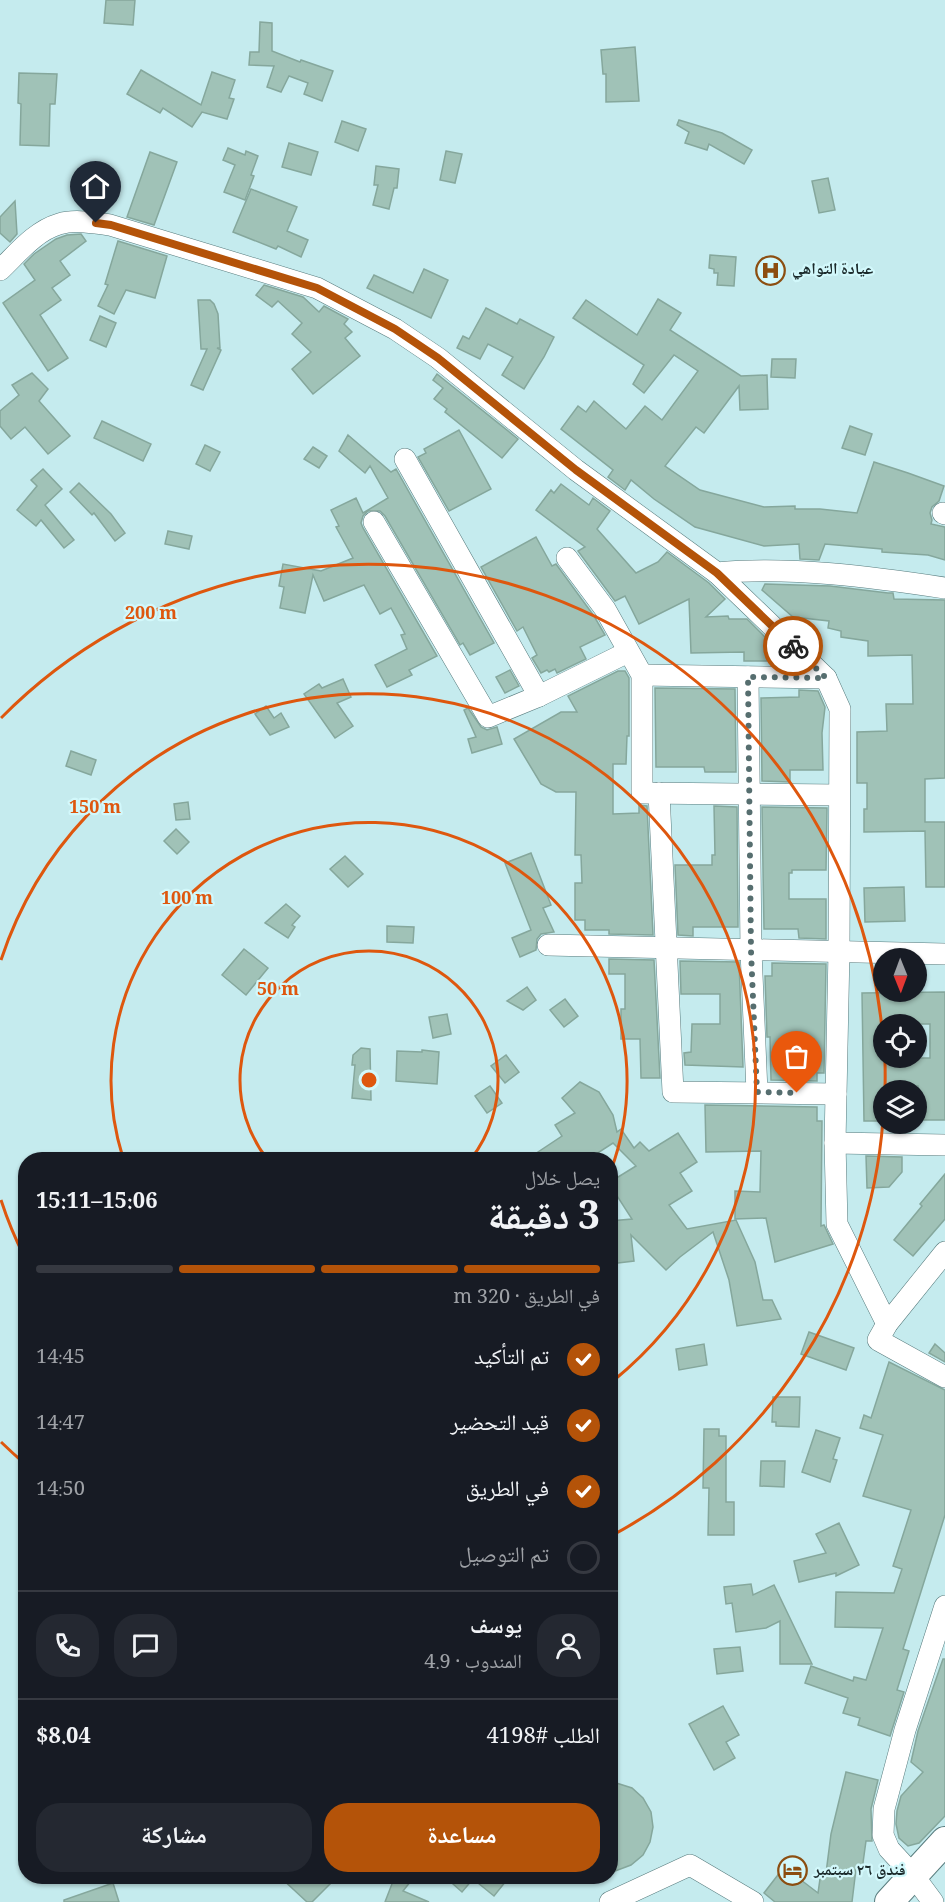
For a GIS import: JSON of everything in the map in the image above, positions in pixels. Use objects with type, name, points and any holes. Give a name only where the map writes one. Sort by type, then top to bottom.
[{"type":"main road","points":[[890,1902],[945,1841]]},
{"type":"street","points":[[0,270],[38,234],[59,224],[81,221],[111,225],[317,288],[395,329],[438,358],[576,470],[717,573],[826,678],[840,709],[835,1143],[837,1224],[887,1324]]},
{"type":"street","points":[[405,459],[539,696]]},
{"type":"street","points":[[374,522],[488,717],[539,696],[628,652]]},
{"type":"street","points":[[567,558],[605,609],[642,675],[642,793],[839,795]]},
{"type":"street","points":[[717,573],[753,570],[886,579],[945,588]]},
{"type":"street","points":[[642,675],[826,678]]},
{"type":"street","points":[[748,677],[751,951],[757,1092]]},
{"type":"street","points":[[659,793],[673,1092],[836,1094]]},
{"type":"street","points":[[548,945],[945,954]]},
{"type":"street","points":[[835,1143],[945,1145]]},
{"type":"street","points":[[945,1252],[887,1324],[878,1340],[945,1377]]},
{"type":"street","points":[[933,1902],[913,1875],[889,1849],[883,1835],[884,1809],[904,1730],[945,1606]]},
{"type":"street","points":[[610,1902],[690,1864],[753,1902]]},
{"type":"building","points":[[106,0],[135,0],[133,25],[104,23]]},
{"type":"building","points":[[260,22],[272,23],[272,51],[333,71],[322,101],[304,94],[308,83],[289,76],[281,92],[267,87],[274,66],[249,65],[250,52],[259,52]]},
{"type":"building","points":[[635,47],[639,101],[606,102],[606,74],[603,74],[601,50]]},
{"type":"building","points":[[141,70],[201,105],[212,72],[235,80],[229,98],[234,99],[227,119],[202,112],[192,127],[163,108],[160,113],[127,94]]},
{"type":"building","points":[[19,73],[57,74],[55,104],[50,104],[49,146],[20,145]]},
{"type":"building","points":[[679,120],[722,133],[752,150],[744,164],[709,144],[707,150],[685,143],[689,132],[677,125]]},
{"type":"building","points":[[342,121],[366,129],[358,151],[335,142]]},
{"type":"building","points":[[289,143],[318,152],[311,175],[282,167]]},
{"type":"building","points":[[228,148],[245,155],[246,151],[258,156],[251,175],[254,176],[245,200],[224,192],[235,165],[223,160]]},
{"type":"building","points":[[446,151],[462,154],[455,183],[440,180]]},
{"type":"building","points":[[150,152],[177,162],[154,225],[127,217]]},
{"type":"building","points":[[376,166],[399,169],[397,188],[394,188],[389,209],[373,205],[378,185],[374,185]]},
{"type":"building","points":[[828,178],[835,210],[819,213],[812,181]]},
{"type":"building","points":[[251,189],[297,207],[287,231],[308,240],[301,257],[278,246],[276,249],[233,232]]},
{"type":"building","points":[[15,201],[17,234],[10,242],[0,233],[0,217]]},
{"type":"building","points":[[81,234],[86,241],[60,261],[70,275],[52,288],[61,300],[40,315],[68,358],[48,371],[3,303],[35,280],[24,264],[34,254],[56,239]]},
{"type":"building","points":[[118,241],[167,256],[155,298],[126,290],[114,314],[98,306],[108,285],[105,284]]},
{"type":"building","points":[[710,255],[736,257],[734,286],[717,285],[718,273],[714,273],[714,269],[709,268]]},
{"type":"building","points":[[424,269],[448,280],[431,318],[367,288],[374,275],[413,293]]},
{"type":"building","points":[[264,285],[303,297],[319,312],[324,306],[348,319],[344,324],[352,332],[345,338],[360,356],[313,394],[292,369],[311,352],[292,334],[302,323],[278,301],[272,307],[256,295]]},
{"type":"building","points":[[658,299],[681,313],[670,330],[741,376],[767,375],[768,409],[740,410],[739,386],[704,433],[696,427],[665,466],[700,490],[764,507],[795,506],[795,509],[857,513],[874,462],[908,473],[944,486],[939,501],[932,507],[930,513],[931,524],[945,527],[945,560],[928,555],[882,552],[882,549],[825,544],[819,560],[800,559],[799,544],[764,546],[695,527],[631,480],[625,490],[608,477],[613,470],[561,429],[578,406],[586,412],[594,401],[626,429],[645,406],[662,420],[698,371],[674,355],[644,393],[633,384],[644,365],[573,318],[586,300],[637,335]]},
{"type":"building","points":[[198,300],[210,300],[214,304],[218,314],[220,348],[217,348],[221,350],[203,390],[191,385],[207,349],[201,349]]},
{"type":"building","points":[[486,308],[517,324],[520,319],[554,337],[524,389],[502,375],[513,357],[488,344],[480,359],[457,348],[463,336],[469,339]]},
{"type":"building","points":[[100,316],[116,323],[106,347],[90,340]]},
{"type":"building","points":[[772,359],[796,359],[795,378],[771,377]]},
{"type":"building","points":[[32,373],[48,389],[39,401],[70,436],[48,454],[25,427],[11,439],[0,426],[0,411],[19,395],[12,385]]},
{"type":"building","points":[[437,374],[518,439],[502,458],[445,412],[447,409],[434,399],[443,388],[433,380]]},
{"type":"building","points":[[102,421],[151,444],[143,461],[94,438]]},
{"type":"building","points":[[850,426],[872,434],[865,455],[842,448]]},
{"type":"building","points":[[459,430],[491,489],[449,511],[418,457],[426,453],[424,449]]},
{"type":"building","points":[[348,435],[391,472],[396,469],[494,643],[470,655],[463,643],[460,645],[385,516],[380,511],[368,511],[363,516],[361,523],[363,528],[437,656],[409,670],[412,675],[387,687],[375,665],[407,649],[401,635],[405,634],[391,608],[380,614],[364,585],[324,601],[313,575],[305,613],[280,608],[284,587],[279,586],[283,564],[321,571],[353,558],[336,527],[339,526],[331,510],[356,498],[363,513],[388,498],[370,466],[365,473],[339,451]]},
{"type":"building","points":[[205,445],[220,452],[210,471],[196,464]]},
{"type":"building","points":[[313,447],[327,456],[319,468],[304,459]]},
{"type":"building","points":[[43,469],[62,489],[45,505],[74,540],[64,548],[41,520],[36,526],[17,510],[37,486],[31,480]]},
{"type":"building","points":[[79,483],[111,514],[125,533],[115,541],[94,513],[92,515],[70,492]]},
{"type":"building","points":[[561,484],[589,505],[593,498],[610,511],[597,529],[636,573],[658,562],[667,552],[709,583],[725,599],[706,617],[728,616],[729,619],[747,619],[767,639],[767,661],[744,661],[744,652],[691,653],[689,599],[639,624],[625,596],[615,601],[578,551],[585,547],[536,510],[551,490],[554,493]]},
{"type":"building","points":[[168,531],[192,536],[189,549],[165,544]]},
{"type":"building","points":[[536,537],[552,566],[556,564],[605,635],[580,647],[586,659],[557,673],[555,669],[541,673],[532,658],[537,655],[523,627],[517,631],[481,567]]},
{"type":"building","points":[[765,584],[830,586],[893,593],[894,599],[945,600],[945,778],[925,779],[925,822],[945,822],[945,887],[926,887],[925,831],[864,832],[867,783],[857,783],[857,732],[887,731],[886,704],[913,704],[912,655],[868,656],[868,641],[841,637],[841,631],[828,628],[829,621],[793,617],[762,590]]},
{"type":"building","points":[[510,670],[519,686],[505,693],[496,677]]},
{"type":"building","points":[[618,671],[625,671],[629,678],[629,736],[627,736],[626,764],[613,764],[613,814],[639,813],[639,805],[647,806],[653,935],[609,934],[609,930],[585,930],[585,920],[575,920],[575,883],[582,883],[581,855],[575,855],[576,792],[556,792],[541,784],[514,739],[561,712],[577,712],[568,696]]},
{"type":"building","points":[[343,679],[351,697],[337,703],[353,726],[335,738],[304,694],[319,684],[322,688]]},
{"type":"building","points":[[655,688],[735,689],[736,772],[705,772],[704,767],[656,767]]},
{"type":"building","points":[[799,690],[818,691],[825,707],[822,733],[823,770],[790,770],[790,782],[762,781],[761,698],[799,697]]},
{"type":"building","points":[[266,706],[274,718],[281,713],[289,727],[270,735],[255,714]]},
{"type":"building","points":[[468,708],[481,727],[487,730],[497,727],[502,744],[472,753],[468,739],[476,737],[464,710]]},
{"type":"building","points":[[71,751],[96,760],[91,775],[66,766]]},
{"type":"building","points":[[188,802],[190,819],[176,820],[174,804]]},
{"type":"building","points":[[714,806],[737,807],[738,927],[693,927],[693,936],[678,935],[675,865],[712,865],[712,855],[715,855]]},
{"type":"building","points":[[762,807],[827,808],[826,870],[792,870],[792,873],[789,873],[789,899],[826,899],[826,939],[799,938],[798,929],[764,929]]},
{"type":"building","points":[[176,829],[189,842],[177,854],[164,841]]},
{"type":"building","points":[[531,853],[551,905],[543,908],[554,932],[541,934],[537,939],[536,950],[520,957],[512,938],[531,930],[505,863]]},
{"type":"building","points":[[345,856],[363,874],[348,887],[330,869]]},
{"type":"building","points":[[904,887],[905,921],[865,922],[864,888]]},
{"type":"building","points":[[286,904],[300,916],[292,925],[295,927],[288,938],[265,923]]},
{"type":"building","points":[[387,926],[414,927],[413,943],[387,942]]},
{"type":"building","points":[[244,949],[268,968],[246,995],[222,975]]},
{"type":"building","points":[[609,959],[654,960],[660,1078],[641,1078],[640,1039],[621,1039],[621,1009],[625,1009],[625,974],[609,974]]},
{"type":"building","points":[[680,961],[739,962],[743,1067],[685,1065],[684,1053],[691,1052],[692,1024],[720,1024],[720,994],[681,994]]},
{"type":"building","points":[[772,963],[826,964],[824,1073],[817,1073],[817,1081],[771,1080],[765,976],[772,976]]},
{"type":"building","points":[[527,987],[536,1000],[523,1010],[507,1001]]},
{"type":"building","points":[[927,992],[945,992],[945,1120],[927,1120],[927,1080],[873,1080],[873,1121],[864,1121],[862,993],[873,993],[873,1002],[927,1002]]},
{"type":"building","points":[[565,999],[578,1016],[564,1027],[550,1010]]},
{"type":"building","points":[[447,1014],[451,1034],[433,1038],[429,1017]]},
{"type":"building","points":[[361,1048],[370,1049],[371,1100],[352,1098],[355,1065],[352,1065],[353,1055]]},
{"type":"building","points":[[422,1050],[439,1052],[437,1084],[396,1081],[397,1051],[422,1052]]},
{"type":"building","points":[[506,1055],[519,1072],[505,1083],[491,1066]]},
{"type":"building","points":[[580,1082],[599,1092],[613,1115],[617,1132],[621,1129],[634,1148],[640,1142],[649,1151],[678,1133],[697,1162],[680,1173],[692,1191],[669,1205],[687,1229],[736,1220],[755,1262],[763,1300],[772,1300],[781,1319],[737,1326],[729,1280],[713,1232],[666,1270],[631,1235],[634,1261],[618,1263],[618,1220],[632,1219],[618,1197],[618,1177],[636,1166],[613,1143],[599,1152],[538,1152],[562,1136],[555,1125],[575,1113],[562,1098]]},
{"type":"building","points":[[490,1086],[502,1103],[487,1113],[475,1096]]},
{"type":"building","points":[[705,1105],[817,1107],[817,1121],[822,1121],[821,1226],[824,1225],[833,1244],[775,1262],[766,1218],[735,1219],[735,1191],[760,1192],[761,1151],[706,1152]]},
{"type":"building","points":[[866,1156],[902,1157],[902,1172],[889,1187],[867,1188]]},
{"type":"building","points":[[945,1174],[945,1219],[913,1256],[894,1240]]},
{"type":"building","points":[[809,1332],[854,1348],[846,1370],[801,1354]]},
{"type":"building","points":[[704,1344],[707,1365],[679,1370],[676,1349]]},
{"type":"building","points":[[935,1344],[945,1353],[945,1362],[929,1353]]},
{"type":"building","points":[[889,1362],[945,1390],[945,1515],[903,1649],[909,1651],[897,1690],[904,1692],[890,1736],[858,1725],[860,1718],[843,1713],[848,1698],[805,1683],[811,1666],[853,1681],[854,1677],[866,1680],[883,1628],[835,1627],[836,1592],[894,1593],[902,1569],[893,1566],[911,1510],[863,1496],[883,1435],[860,1428],[864,1415],[871,1418]]},
{"type":"building","points":[[773,1397],[800,1397],[799,1427],[776,1426],[776,1422],[772,1422]]},
{"type":"building","points":[[704,1429],[719,1429],[719,1436],[726,1436],[726,1502],[734,1502],[734,1535],[708,1535],[709,1488],[703,1488]]},
{"type":"building","points":[[816,1430],[840,1438],[833,1459],[837,1460],[830,1482],[802,1472]]},
{"type":"building","points":[[761,1461],[785,1461],[784,1487],[760,1486]]},
{"type":"building","points":[[839,1523],[859,1565],[836,1576],[836,1573],[799,1582],[794,1561],[826,1553],[816,1534]]},
{"type":"building","points":[[751,1584],[753,1595],[774,1585],[812,1664],[780,1664],[780,1621],[766,1628],[736,1632],[732,1603],[726,1604],[724,1587]]},
{"type":"building","points":[[740,1647],[743,1671],[717,1674],[714,1649]]},
{"type":"building","points":[[943,1659],[945,1659],[945,1816],[919,1843],[908,1846],[899,1838],[896,1824],[897,1811],[901,1796],[923,1772],[911,1762],[918,1731]]},
{"type":"building","points":[[723,1706],[739,1735],[726,1742],[735,1758],[714,1770],[689,1724]]},
{"type":"building","points":[[846,1772],[878,1780],[871,1809],[872,1841],[866,1841],[862,1870],[856,1869],[852,1902],[775,1902],[764,1893],[784,1867],[818,1893],[821,1872],[826,1873],[831,1834]]},
{"type":"building","points":[[618,1784],[632,1788],[643,1798],[651,1812],[653,1827],[650,1842],[643,1855],[631,1865],[618,1870]]},
{"type":"building","points":[[113,1884],[119,1902],[64,1902],[64,1900]]},
{"type":"building","points":[[288,1884],[330,1884],[312,1902],[307,1902]]},
{"type":"building","points":[[392,1884],[409,1884],[403,1891],[429,1902],[385,1902]]},
{"type":"building","points":[[453,1884],[469,1884],[462,1892]]},
{"type":"building","points":[[479,1884],[504,1884],[494,1896]]},
{"type":"way so far","points":[[793,646],[826,678],[748,677],[751,951],[757,1092],[797,1093]]},
{"type":"place","name":"عيادة التواهي","points":[[771,270]]},
{"type":"place","name":"فندق ۲٦ سبتمبر","points":[[793,1871]]},
{"type":"route","points":[[96,223],[111,225],[317,288],[395,329],[438,358],[576,470],[717,573],[793,646]]}]
